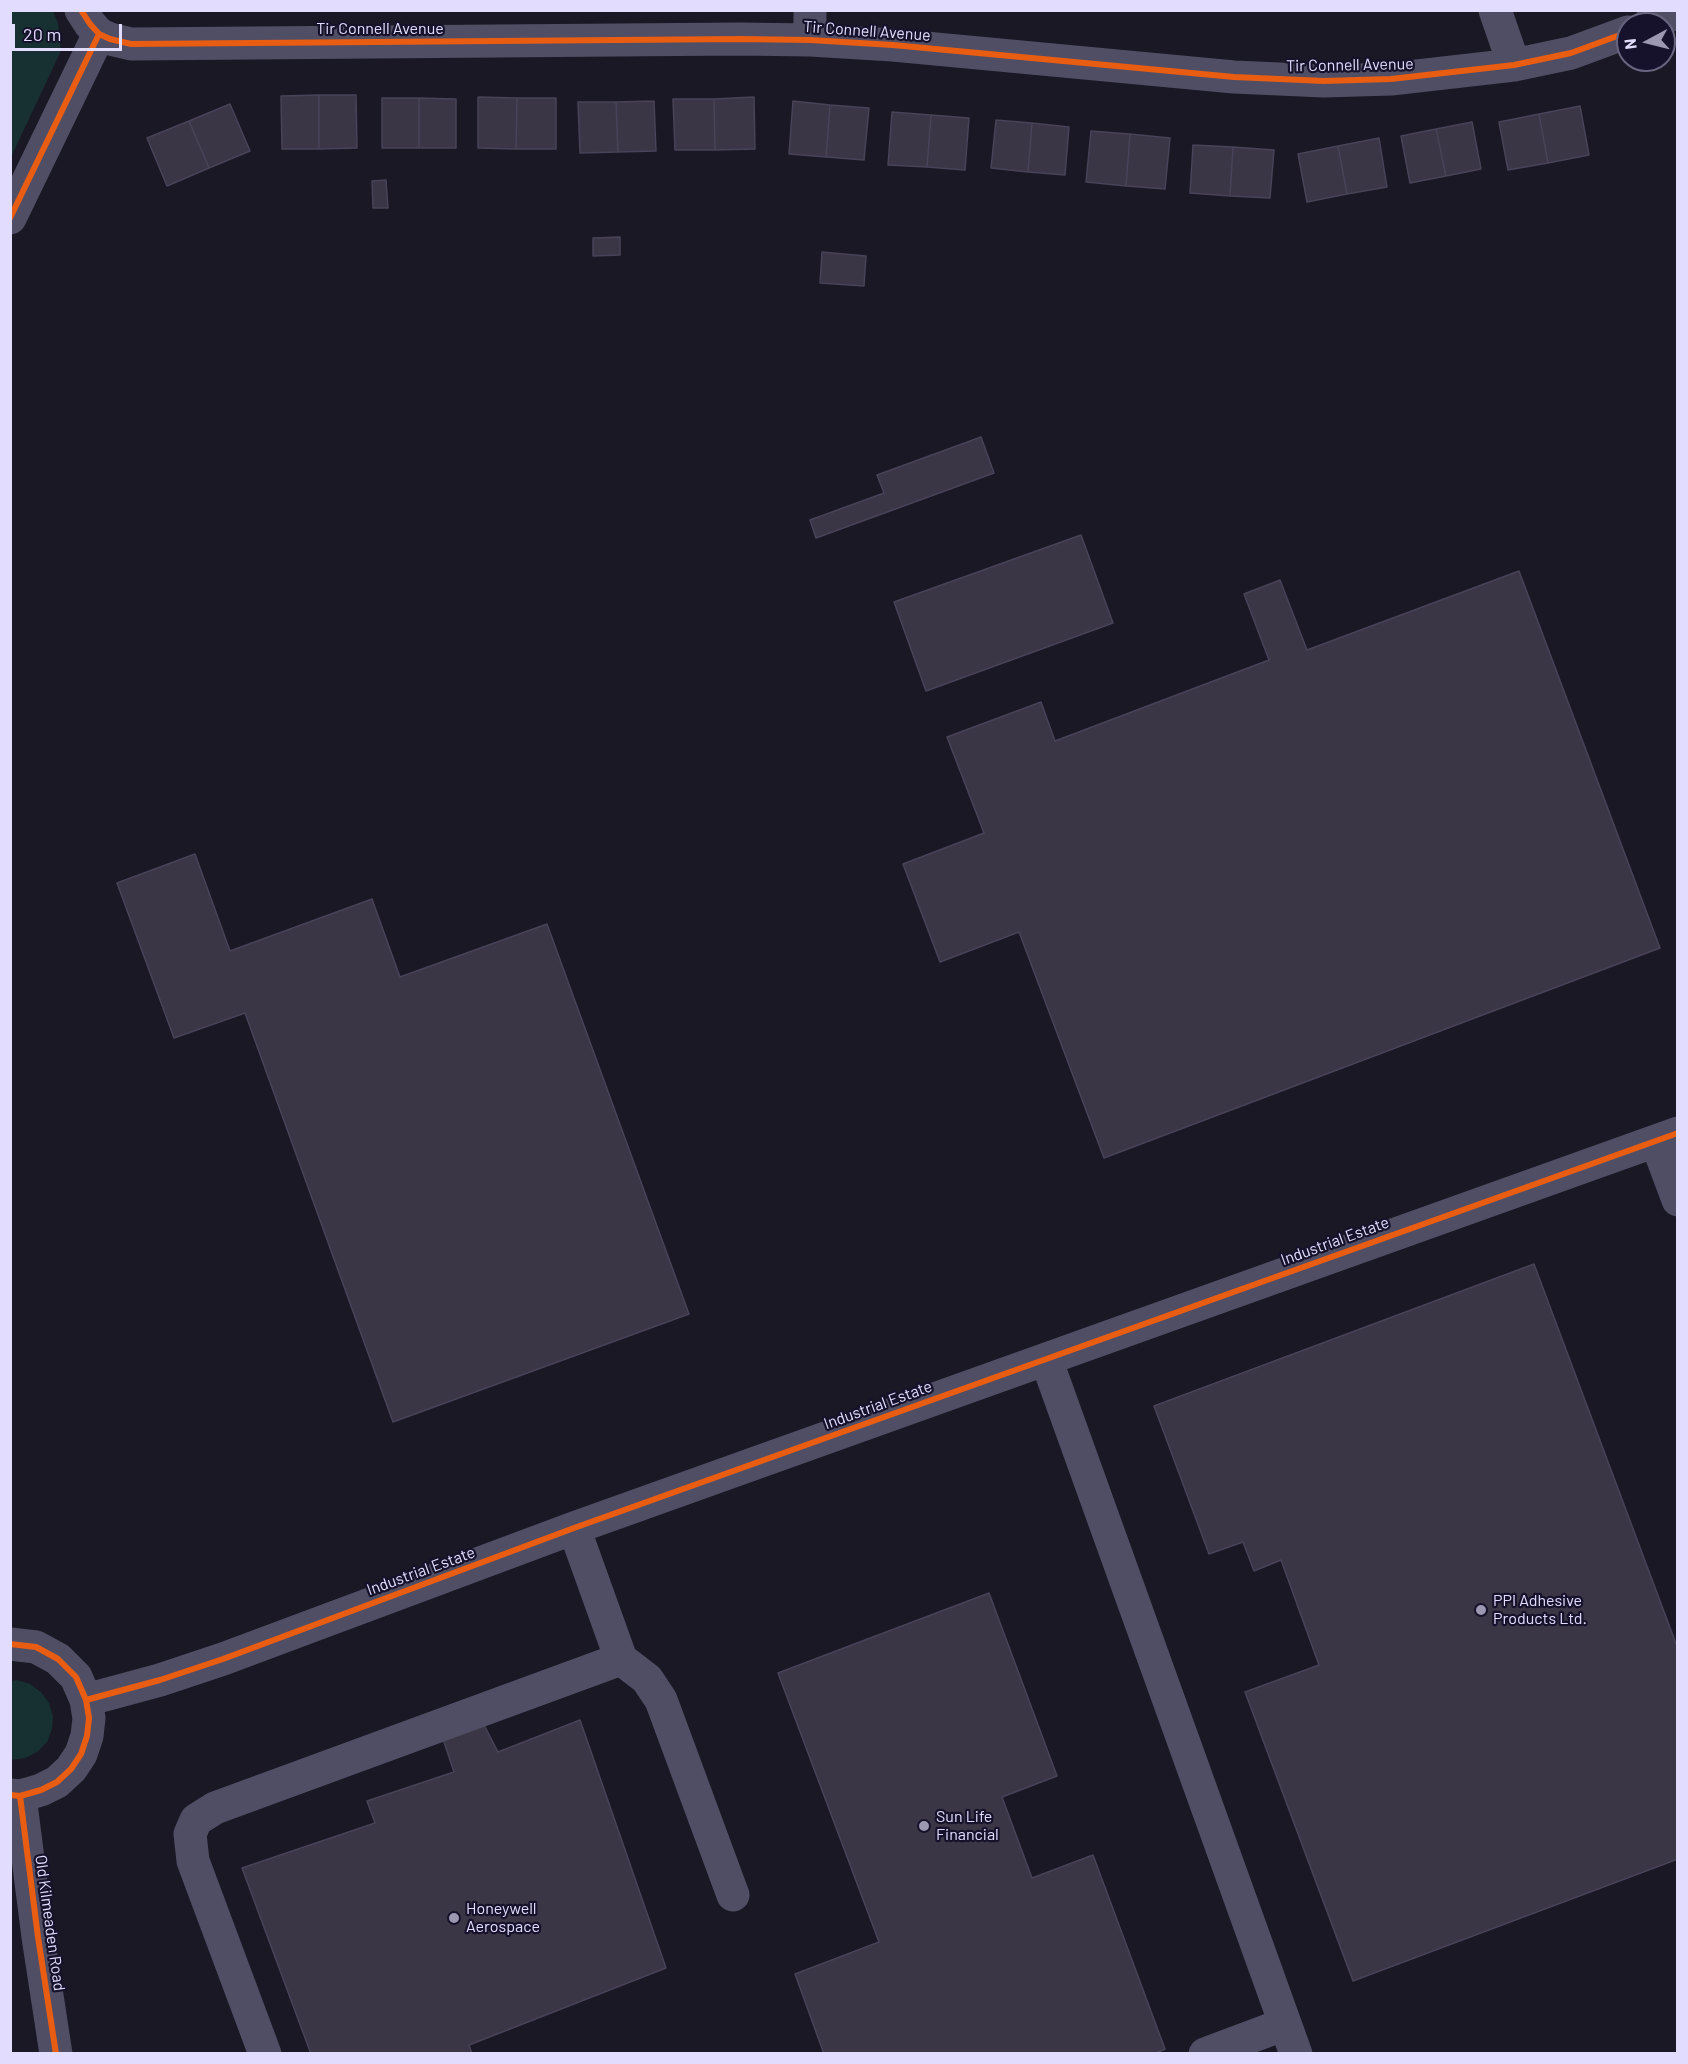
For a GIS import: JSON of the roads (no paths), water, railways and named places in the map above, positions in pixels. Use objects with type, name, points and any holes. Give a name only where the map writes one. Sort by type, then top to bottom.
[{"type":"street","points":[[1495,10],[1514,65]]},
{"type":"street","points":[[10,218],[90,22]]},
{"type":"street","name":"Tir Connell Avenue","points":[[90,22],[121,42],[141,44],[740,39],[810,25],[893,45],[1234,76],[1314,81],[1391,80],[1514,65],[1571,53],[1616,36]]},
{"type":"street","points":[[1667,1137],[1677,1200]]},
{"type":"street","name":"Industrial Estate","points":[[86,1700],[160,1680],[223,1659],[574,1528],[1667,1137]]},
{"type":"street","points":[[1046,1359],[1290,2039],[1204,2054]]},
{"type":"street","points":[[574,1528],[621,1659],[647,1679],[662,1700],[733,1895]]},
{"type":"street","points":[[10,1644],[36,1647],[58,1659],[76,1677],[86,1700],[89,1718],[87,1736],[81,1754],[71,1769],[57,1782],[41,1790],[15,1796]]},
{"type":"street","points":[[265,2054],[194,1861],[190,1834],[196,1820],[214,1808],[621,1659]]},
{"type":"street","name":"Old Kilmeaden Road","points":[[15,1796],[56,2054]]},
{"type":"place","name":"PPI Adhesive Products Ltd.","points":[[1481,1610]]},
{"type":"place","name":"Sun Life Financial","points":[[924,1826]]},
{"type":"place","name":"Honeywell Aerospace","points":[[454,1918]]}]
